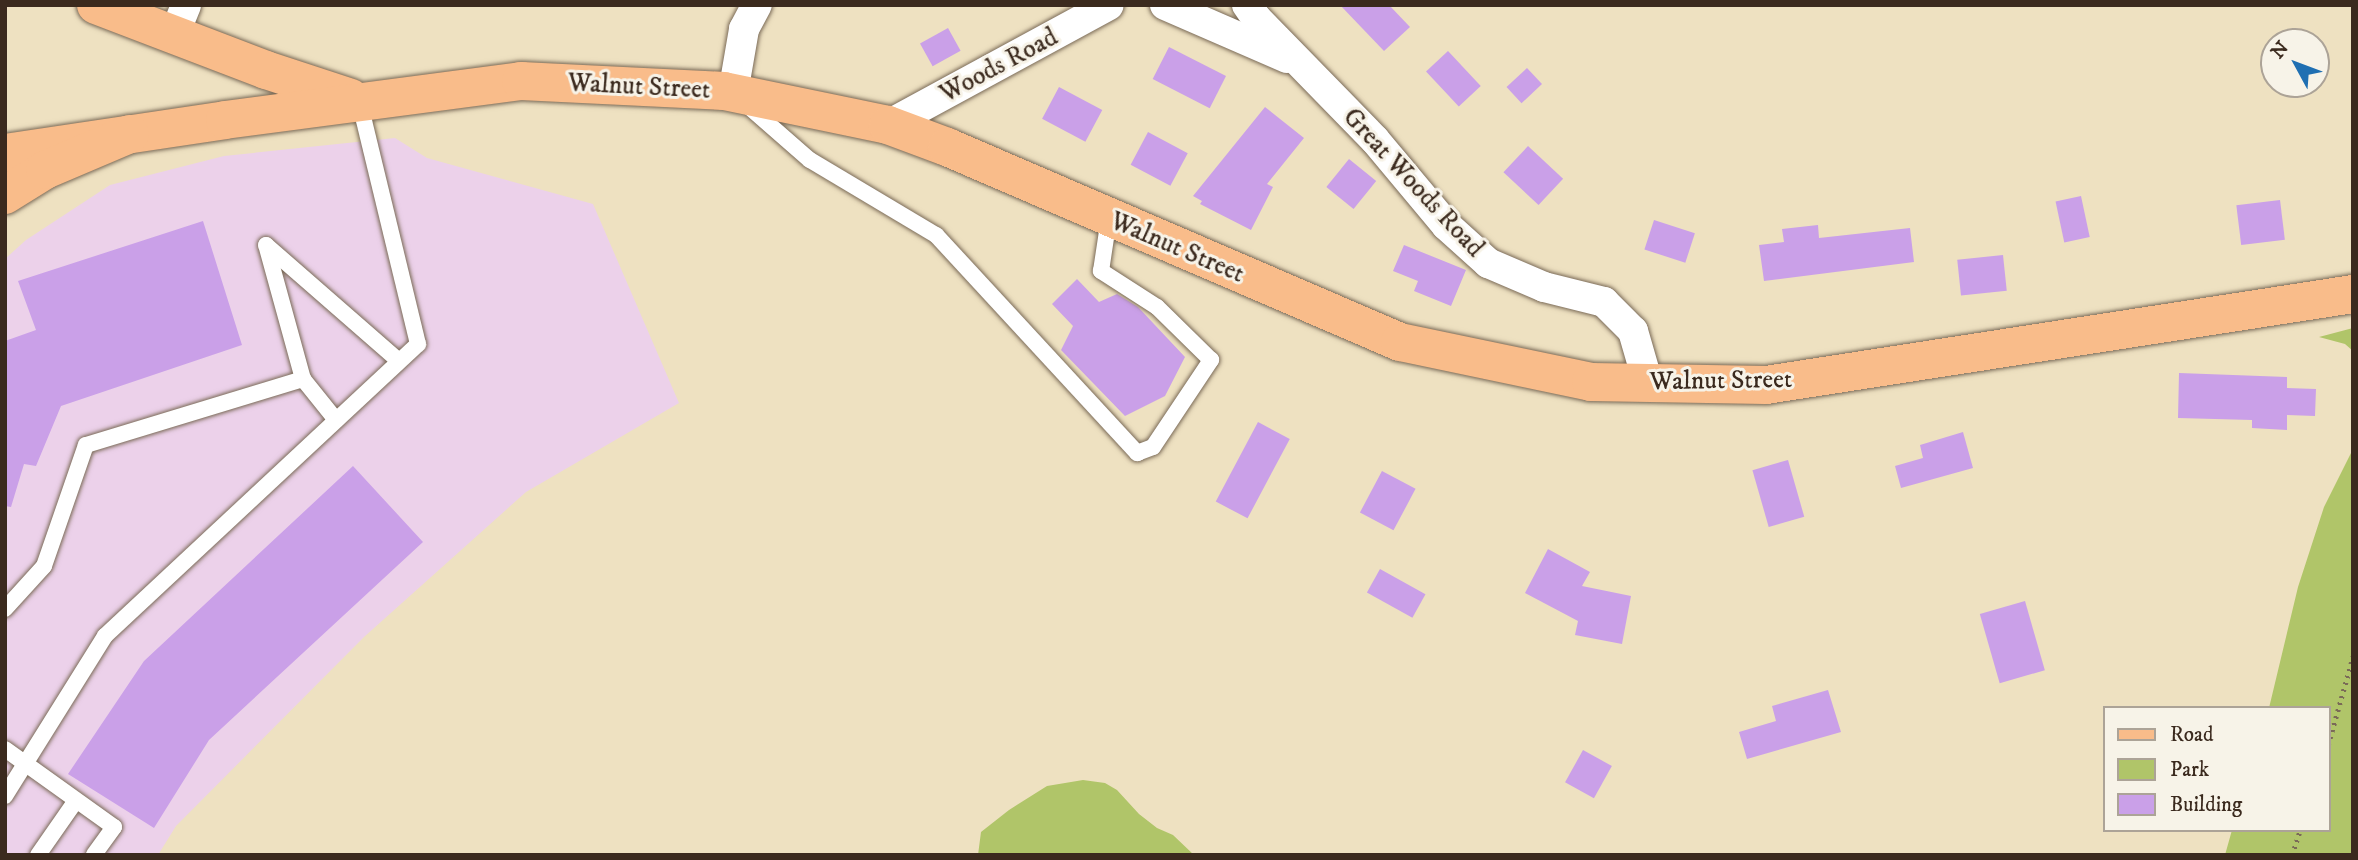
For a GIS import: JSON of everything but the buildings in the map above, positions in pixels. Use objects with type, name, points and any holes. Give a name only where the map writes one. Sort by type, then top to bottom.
[{"type":"main road","points":[[96,5],[180,20],[359,101]]},
{"type":"main road","name":"Walnut Street","points":[[5,153],[359,101],[521,81],[733,93],[887,125],[947,147],[1400,342],[1591,382],[1766,385],[2353,294]]},
{"type":"main road","points":[[5,195],[45,170],[130,134]]},
{"type":"street","points":[[733,93],[744,29],[757,5]]},
{"type":"street","name":"Woods Road","points":[[887,125],[1109,5]]},
{"type":"street","points":[[1165,5],[1300,64]]},
{"type":"street","name":"Great Woods Road","points":[[1247,5],[1375,141],[1446,225],[1488,263],[1544,287],[1604,302],[1633,331],[1648,383]]},
{"type":"lane","points":[[733,93],[810,160],[936,235],[1137,453],[1153,447],[1211,360],[1157,307],[1101,271],[1109,218]]},
{"type":"lane","points":[[5,796],[15,774],[105,636],[418,344],[359,101]]},
{"type":"lane","points":[[336,420],[303,379],[266,245],[399,361]]},
{"type":"lane","points":[[5,609],[44,566],[86,445],[303,379]]},
{"type":"lane","points":[[5,749],[15,774],[75,802],[114,827],[94,855]]},
{"type":"lane","points":[[38,855],[75,802]]},
{"type":"path","points":[[2330,738],[2353,656]]},
{"type":"path","points":[[2292,855],[2299,832]]},
{"type":"shaded area","points":[[395,138],[427,158],[593,204],[679,403],[526,492],[364,637],[176,826],[158,855],[5,855],[5,259],[26,240],[110,185],[224,156]]},
{"type":"green space","points":[[2353,328],[2353,351],[2345,344],[2319,337]]},
{"type":"green space","points":[[2353,449],[2353,855],[2225,855],[2231,832],[2330,832],[2330,706],[2269,706],[2298,587],[2324,507]]},
{"type":"green space","points":[[1083,780],[1105,783],[1117,790],[1139,814],[1157,828],[1173,835],[1194,855],[978,855],[981,832],[1009,810],[1047,786]]}]
